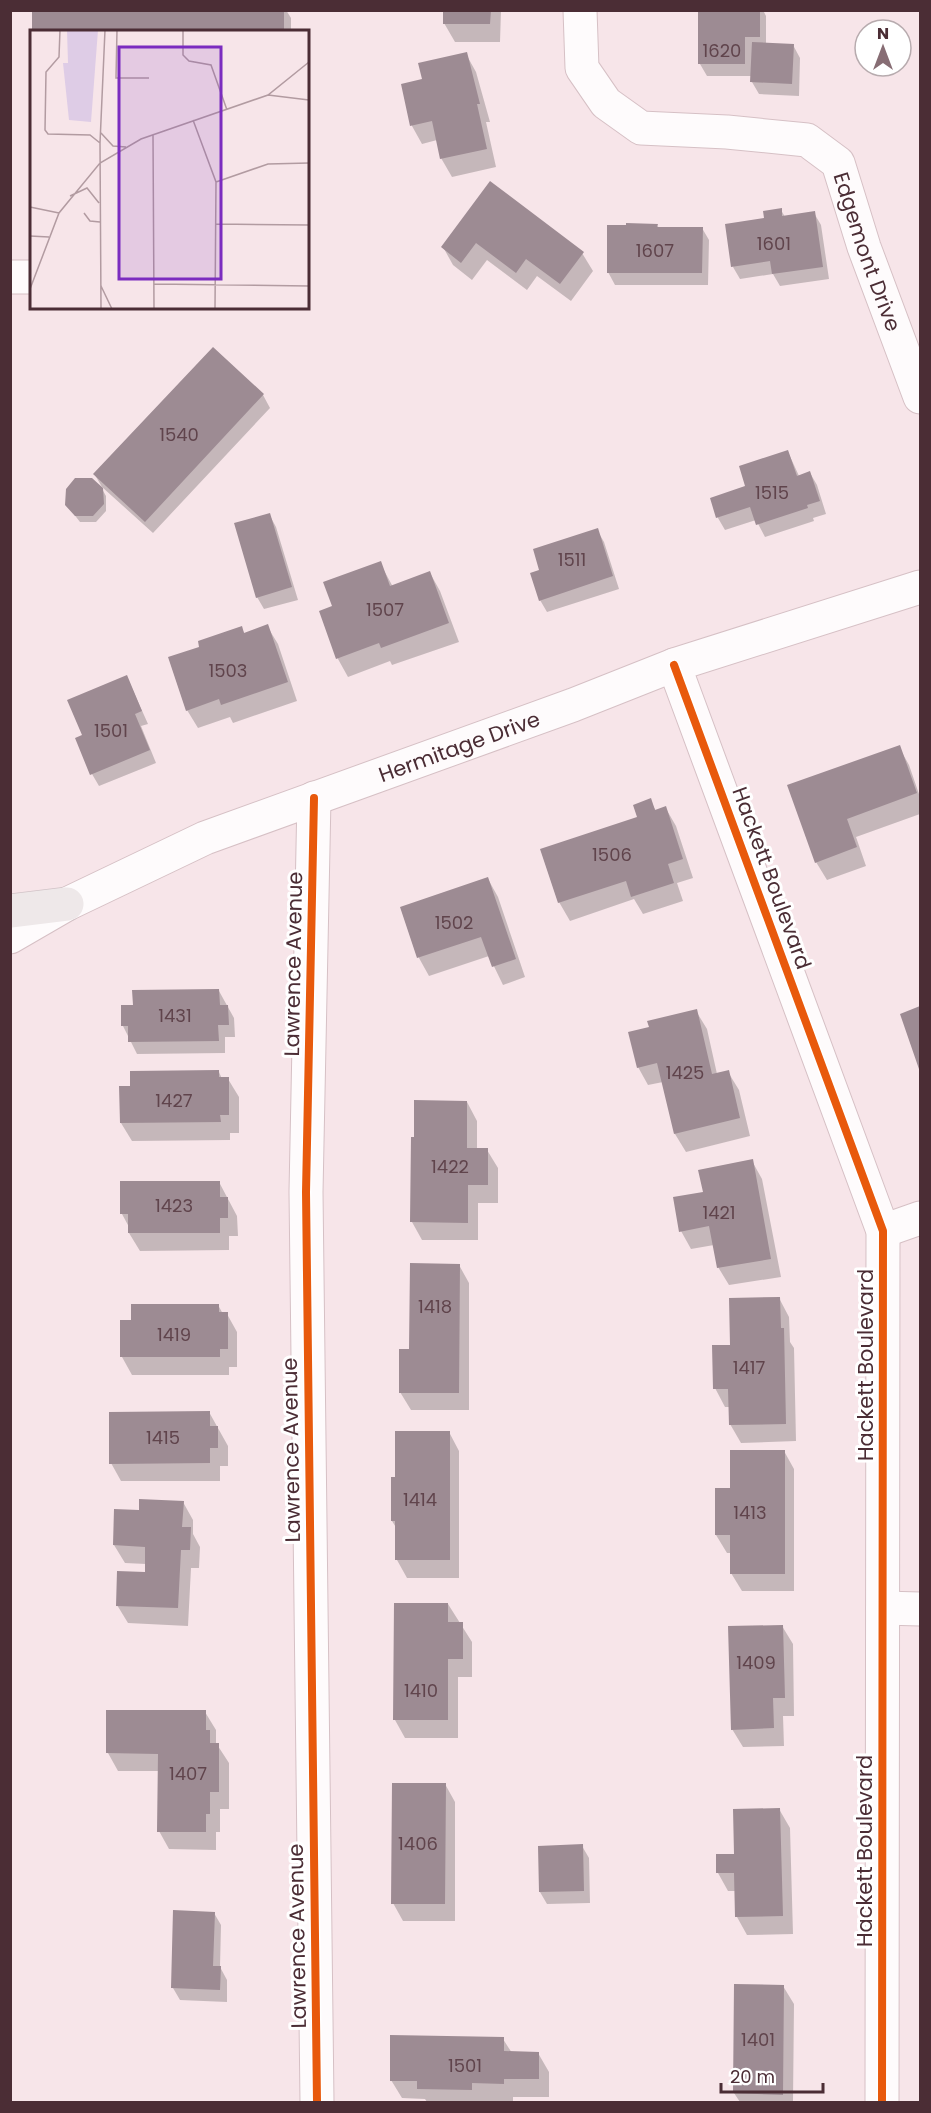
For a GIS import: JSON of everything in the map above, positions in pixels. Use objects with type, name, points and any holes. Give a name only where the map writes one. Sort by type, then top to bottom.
[{"type":"main road","points":[[10,911],[68,904]]},
{"type":"street","name":"Edgemont Drive","points":[[579,10],[582,68],[606,103],[641,129],[727,132],[807,140],[838,163],[864,247],[921,397]]},
{"type":"street","points":[[10,277],[30,277]]},
{"type":"street","name":"Hermitage Drive","points":[[10,938],[68,904],[204,838],[573,705],[674,665],[921,587]]},
{"type":"street","name":"Hackett Boulevard","points":[[674,665],[883,1231],[882,2103]]},
{"type":"street","name":"Lawrence Avenue","points":[[314,798],[306,1192],[317,2103]]},
{"type":"street","points":[[883,1231],[921,1218]]},
{"type":"street","points":[[883,1608],[921,1608]]},
{"type":"building","points":[[32,10],[284,10],[284,30],[32,30]]},
{"type":"building","points":[[443,10],[491,10],[490,24],[443,24]]},
{"type":"building","points":[[698,10],[760,10],[760,37],[745,37],[745,64],[698,64]]},
{"type":"building","points":[[752,42],[794,44],[792,84],[750,82]]},
{"type":"building","points":[[467,52],[480,104],[477,104],[487,149],[440,159],[432,121],[410,126],[401,84],[422,79],[418,63]]},
{"type":"building","points":[[490,181],[584,252],[560,284],[526,259],[516,273],[476,243],[461,263],[441,247]]},
{"type":"building","points":[[782,208],[782,216],[815,211],[823,267],[772,274],[770,261],[731,267],[725,224],[764,218],[763,211]]},
{"type":"building","points":[[626,223],[658,224],[657,227],[703,227],[702,273],[607,273],[607,225],[626,225]]},
{"type":"building","points":[[213,347],[264,394],[145,522],[93,474]]},
{"type":"building","points":[[788,450],[797,476],[810,471],[820,501],[807,505],[808,508],[756,525],[750,507],[716,518],[710,498],[745,486],[739,466]]},
{"type":"building","points":[[75,478],[92,478],[103,488],[104,504],[93,516],[75,516],[65,505],[66,489]]},
{"type":"building","points":[[270,513],[292,587],[256,598],[234,523]]},
{"type":"building","points":[[598,528],[613,576],[539,601],[530,573],[539,570],[533,549]]},
{"type":"building","points":[[381,561],[390,586],[430,571],[449,623],[381,648],[379,643],[336,659],[319,611],[332,606],[323,582]]},
{"type":"building","points":[[268,624],[288,682],[221,705],[219,699],[186,711],[168,657],[199,647],[198,641],[242,626],[244,633]]},
{"type":"building","points":[[127,675],[142,711],[135,714],[150,750],[90,775],[75,738],[82,735],[67,700]]},
{"type":"building","points":[[900,745],[917,793],[847,819],[857,847],[815,863],[787,785]]},
{"type":"building","points":[[651,798],[655,810],[666,806],[683,859],[668,864],[674,883],[631,897],[626,881],[558,903],[540,849],[637,817],[633,805]]},
{"type":"building","points":[[488,877],[516,959],[492,967],[481,937],[417,958],[400,907]]},
{"type":"building","points":[[219,989],[220,1005],[228,1005],[229,1025],[218,1025],[219,1041],[128,1042],[128,1026],[121,1026],[121,1005],[133,1005],[132,990]]},
{"type":"building","points":[[920,1006],[920,1072],[900,1014]]},
{"type":"building","points":[[697,1009],[712,1074],[729,1070],[740,1118],[674,1134],[657,1063],[637,1068],[628,1032],[649,1027],[647,1021]]},
{"type":"building","points":[[219,1070],[219,1077],[229,1077],[229,1115],[220,1115],[221,1122],[120,1123],[119,1086],[130,1086],[130,1071]]},
{"type":"building","points":[[414,1100],[467,1101],[467,1148],[488,1148],[488,1185],[468,1185],[468,1223],[410,1222]]},
{"type":"building","points":[[753,1159],[771,1259],[717,1268],[709,1226],[679,1232],[673,1197],[703,1192],[698,1170]]},
{"type":"building","points":[[120,1181],[220,1181],[220,1197],[228,1197],[228,1218],[220,1218],[220,1233],[128,1233],[128,1214],[120,1214]]},
{"type":"building","points":[[410,1263],[460,1264],[459,1393],[399,1393],[399,1349],[409,1349]]},
{"type":"building","points":[[780,1297],[781,1328],[784,1328],[786,1424],[729,1425],[728,1389],[713,1389],[712,1345],[730,1345],[729,1298]]},
{"type":"building","points":[[131,1304],[219,1304],[219,1312],[228,1312],[228,1349],[220,1349],[220,1357],[120,1357],[120,1320],[131,1320]]},
{"type":"building","points":[[210,1411],[210,1426],[218,1426],[218,1448],[210,1448],[210,1463],[109,1464],[109,1412]]},
{"type":"building","points":[[395,1431],[450,1431],[450,1560],[395,1560],[395,1521],[391,1521],[391,1477],[395,1477]]},
{"type":"building","points":[[730,1450],[785,1450],[785,1574],[730,1574],[730,1535],[715,1535],[715,1488],[730,1488]]},
{"type":"building","points":[[139,1499],[184,1501],[182,1527],[191,1527],[190,1550],[181,1550],[178,1608],[116,1606],[117,1571],[145,1572],[145,1547],[113,1545],[114,1509],[139,1510]]},
{"type":"building","points":[[394,1603],[448,1603],[448,1622],[463,1622],[463,1659],[448,1659],[448,1720],[393,1720]]},
{"type":"building","points":[[783,1625],[785,1698],[773,1698],[774,1728],[731,1730],[728,1626]]},
{"type":"building","points":[[106,1710],[206,1710],[206,1730],[210,1730],[210,1743],[219,1743],[219,1792],[210,1792],[210,1814],[206,1814],[206,1832],[157,1832],[158,1754],[106,1753]]},
{"type":"building","points":[[392,1783],[446,1783],[445,1904],[391,1904]]},
{"type":"building","points":[[780,1808],[783,1916],[735,1917],[734,1873],[716,1873],[716,1854],[734,1854],[733,1809]]},
{"type":"building","points":[[583,1844],[584,1891],[539,1892],[538,1846]]},
{"type":"building","points":[[173,1910],[215,1912],[213,1966],[221,1966],[220,1990],[171,1988]]},
{"type":"building","points":[[734,1984],[784,1985],[783,2095],[733,2093]]},
{"type":"building","points":[[390,2035],[504,2037],[504,2051],[539,2052],[539,2079],[504,2079],[504,2084],[472,2083],[472,2090],[417,2089],[417,2081],[390,2081]]},
{"type":"cycle path","points":[[674,665],[883,1231],[882,2102]]},
{"type":"cycle path","points":[[314,798],[306,1192],[317,2102]]}]
